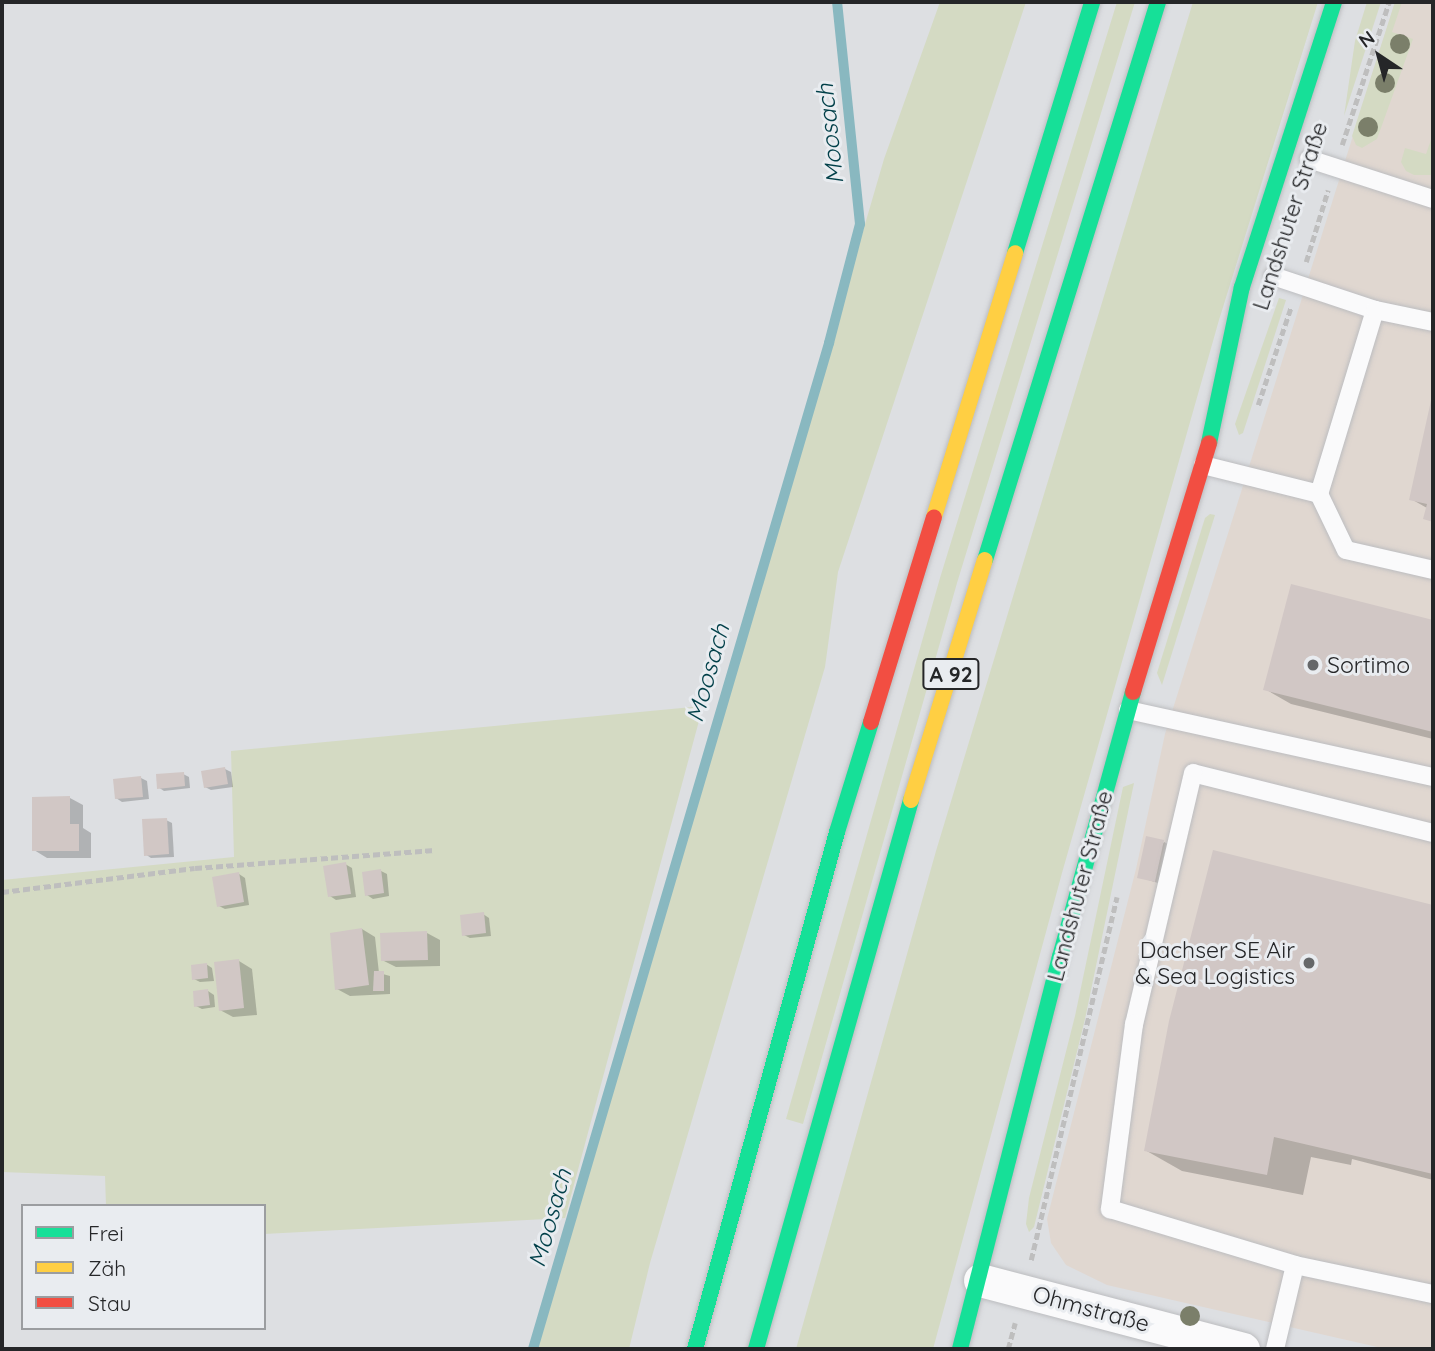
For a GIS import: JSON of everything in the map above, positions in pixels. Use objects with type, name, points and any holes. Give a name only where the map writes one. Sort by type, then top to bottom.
[{"type":"main road","name":"A 92","points":[[695,1349],[837,832],[1092,2]]},
{"type":"main road","name":"A 92","points":[[756,1349],[911,800],[1158,2]]},
{"type":"main road","name":"Landshuter Straße","points":[[960,1349],[980,1280],[1060,957],[1128,710],[1214,427],[1242,287],[1334,2]]},
{"type":"main road","name":"Landshuter Straße","points":[[1267,297],[1275,270]]},
{"type":"main road","name":"Landshuter Straße","points":[[1214,427],[1246,349]]},
{"type":"street","name":"Ohmstraße","points":[[980,1280],[1243,1349]]},
{"type":"lane","points":[[1309,159],[1433,199]]},
{"type":"lane","points":[[1275,270],[1298,286],[1375,310],[1433,323]]},
{"type":"lane","points":[[1375,310],[1319,494],[1346,550],[1433,570]]},
{"type":"lane","points":[[1203,465],[1319,494]]},
{"type":"lane","points":[[1128,710],[1433,777]]},
{"type":"lane","points":[[1433,833],[1193,773],[1135,1024],[1110,1209],[1295,1265],[1433,1294]]},
{"type":"lane","points":[[1275,1349],[1295,1265]]},
{"type":"path","points":[[1256,411],[1389,2]]},
{"type":"path","points":[[2,892],[195,868],[434,849]]},
{"type":"path","points":[[1008,1349],[1117,894]]},
{"type":"shaded area","points":[[1395,2],[1433,2],[1433,1349],[1386,1349],[1107,1285],[1066,1265],[1051,1243],[1047,1219],[1136,869],[1165,734]]},
{"type":"green space","points":[[940,2],[1026,2],[838,572],[825,667],[650,1263],[629,1349],[534,1349],[561,1243],[568,1244],[884,159]]},
{"type":"green space","points":[[1117,2],[1135,2],[957,583],[803,1124],[786,1119],[940,578]]},
{"type":"green space","points":[[1193,2],[1318,2],[1219,320],[1062,873],[933,1349],[796,1349],[936,851]]},
{"type":"green space","points":[[1367,2],[1381,2],[1344,116],[1355,41]]},
{"type":"green space","points":[[1395,2],[1402,2],[1392,32],[1413,39],[1377,139],[1362,148],[1356,145],[1352,136]]},
{"type":"green space","points":[[1433,134],[1433,175],[1414,175],[1406,171],[1401,162],[1405,148],[1426,154]]},
{"type":"green space","points":[[1279,298],[1286,300],[1243,433],[1239,435],[1235,424]]},
{"type":"green space","points":[[1210,514],[1215,515],[1162,685],[1157,673],[1205,518]]},
{"type":"green space","points":[[703,706],[565,1218],[266,1234],[266,1204],[106,1204],[105,1176],[2,1172],[2,880],[234,857],[231,751]]},
{"type":"green space","points":[[1134,783],[1085,1019],[1034,1227],[1029,1232],[1026,1224],[1029,1198],[1075,1016],[1123,787]]},
{"type":"building","points":[[1432,396],[1433,522],[1423,519],[1427,504],[1409,500]]},
{"type":"building","points":[[1291,584],[1433,620],[1433,732],[1263,690]]},
{"type":"building","points":[[225,767],[228,784],[204,788],[201,771]]},
{"type":"building","points":[[184,772],[185,786],[157,789],[156,774]]},
{"type":"building","points":[[141,776],[143,797],[115,799],[113,779]]},
{"type":"building","points":[[70,796],[70,824],[79,824],[79,851],[32,851],[32,797]]},
{"type":"building","points":[[167,818],[169,854],[144,856],[142,819]]},
{"type":"building","points":[[1146,836],[1164,840],[1155,882],[1137,878]]},
{"type":"building","name":"Dachser SE Air & Sea Logistics","points":[[1213,850],[1433,905],[1433,1174],[1274,1137],[1267,1175],[1144,1151],[1169,1021]]},
{"type":"building","points":[[346,862],[351,894],[328,897],[323,866]]},
{"type":"building","points":[[381,869],[384,893],[365,896],[362,872]]},
{"type":"building","points":[[239,872],[244,902],[217,907],[212,877]]},
{"type":"building","points":[[484,912],[486,933],[462,936],[460,915]]},
{"type":"building","points":[[362,928],[369,985],[335,990],[330,933]]},
{"type":"building","points":[[427,931],[428,960],[381,961],[380,933]]},
{"type":"building","points":[[239,959],[244,1008],[219,1011],[214,962]]},
{"type":"building","points":[[207,963],[208,978],[192,980],[191,965]]},
{"type":"building","points":[[374,971],[384,971],[384,991],[373,991]]},
{"type":"building","points":[[208,989],[210,1005],[194,1007],[193,991]]},
{"type":"waterway","name":"Moosach","points":[[533,1349],[829,343],[860,224],[837,2]]},
{"type":"traffic: fast","points":[[1015,253],[1092,2]]},
{"type":"traffic: fast","points":[[985,560],[1158,2]]},
{"type":"traffic: fast","points":[[1209,443],[1242,287],[1334,2]]},
{"type":"traffic: fast","points":[[960,1349],[1060,957],[1133,692]]},
{"type":"traffic: fast","points":[[695,1349],[837,832],[871,722]]},
{"type":"traffic: fast","points":[[756,1349],[911,800]]},
{"type":"traffic: slow","points":[[934,517],[1015,253]]},
{"type":"traffic: slow","points":[[911,800],[985,560]]},
{"type":"traffic: jam","points":[[1133,692],[1209,443]]},
{"type":"traffic: jam","points":[[871,722],[934,517]]},
{"type":"place","name":"Sortimo","points":[[1313,665]]},
{"type":"place","name":"Dachser SE Air & Sea Logistics","points":[[1309,963]]}]
